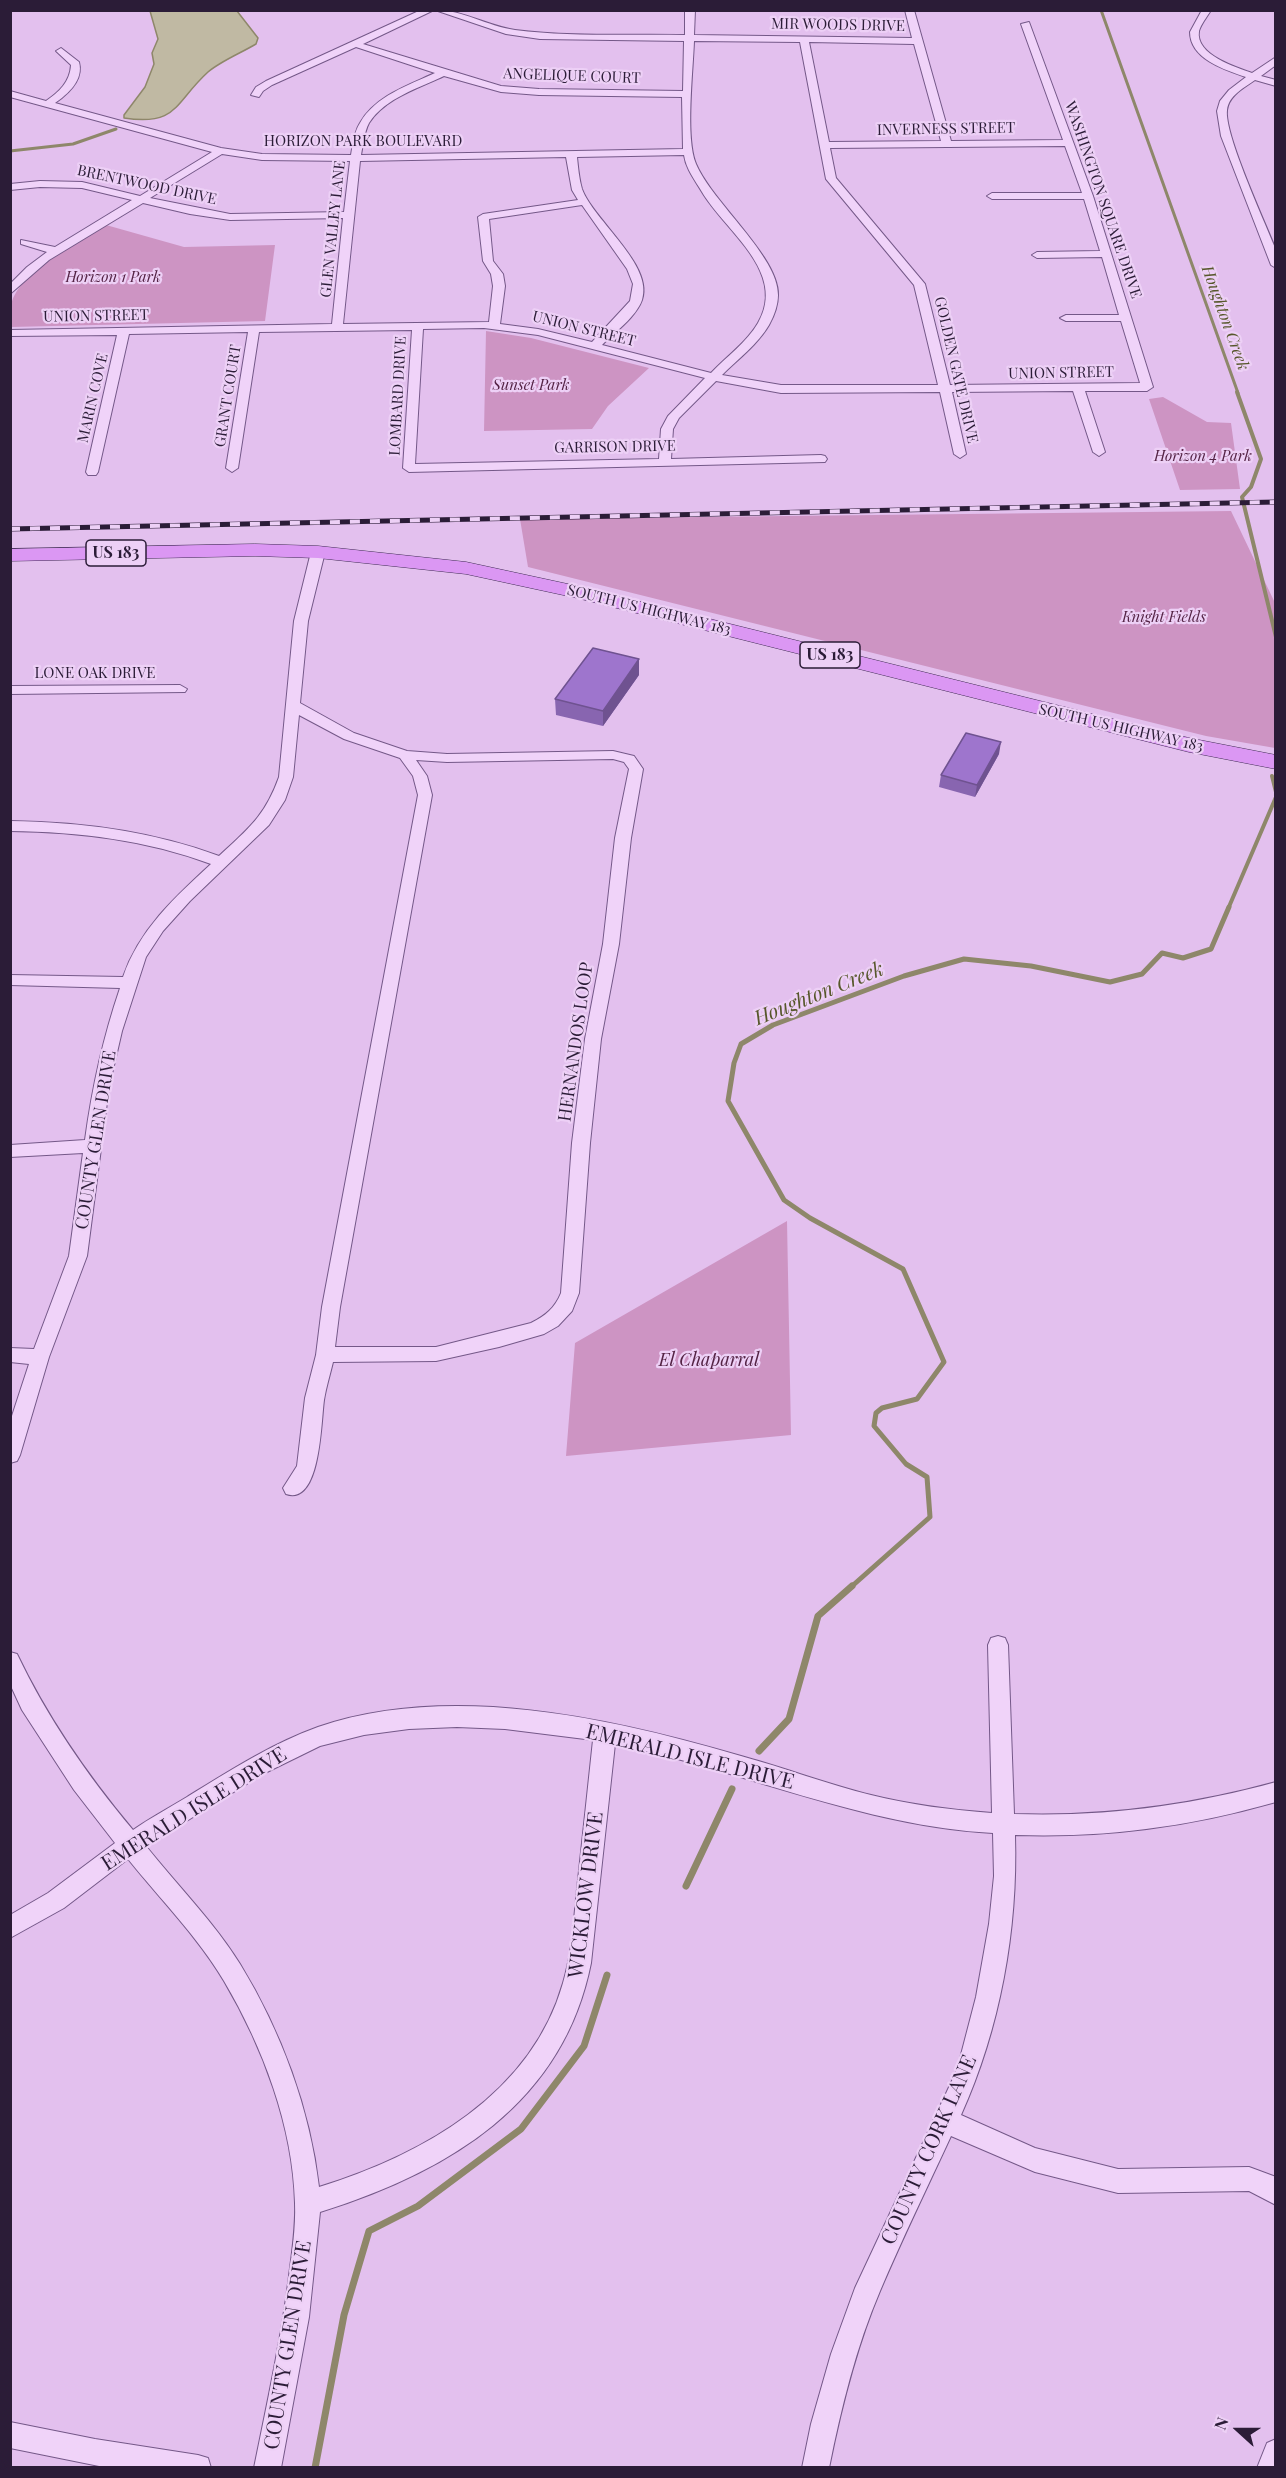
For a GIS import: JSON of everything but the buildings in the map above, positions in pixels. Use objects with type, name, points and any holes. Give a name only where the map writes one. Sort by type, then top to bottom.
[{"type":"main road","name":"SOUTH US HIGHWAY 183","points":[[10,555],[255,550],[318,552],[430,564],[519,578],[1179,742],[1275,762]]},
{"type":"street","points":[[256,95],[259,89],[269,83],[430,10]]},
{"type":"street","name":"MIR WOODS DRIVE","points":[[439,10],[509,32],[540,36],[916,41]]},
{"type":"street","points":[[665,463],[664,441],[670,423],[763,325],[770,310],[773,294],[764,265],[711,198],[690,163],[687,152],[687,94],[690,10]]},
{"type":"street","points":[[909,10],[947,144]]},
{"type":"street","points":[[1207,10],[1196,28],[1194,37],[1197,45],[1216,62],[1275,83]]},
{"type":"street","name":"WASHINGTON SQUARE DRIVE","points":[[1026,24],[1088,196],[1147,387]]},
{"type":"street","name":"GOLDEN GATE DRIVE","points":[[804,40],[828,170],[838,189],[919,284],[926,302],[960,454]]},
{"type":"street","name":"ANGELIQUE COURT","points":[[355,44],[487,86],[518,91],[687,94]]},
{"type":"street","points":[[47,104],[67,89],[76,72],[76,64],[61,51]]},
{"type":"street","points":[[1275,60],[1232,92],[1225,101],[1222,111],[1222,125],[1275,265]]},
{"type":"street","name":"GLEN VALLEY LANE","points":[[337,326],[355,158],[361,131],[372,114],[392,98],[444,73]]},
{"type":"street","name":"HORIZON PARK BOULEVARD","points":[[10,94],[220,151],[283,159],[687,152]]},
{"type":"street","name":"INVERNESS STREET","points":[[824,145],[1068,143]]},
{"type":"street","points":[[10,291],[31,269],[56,251],[220,151]]},
{"type":"street","points":[[571,154],[574,181],[584,202],[632,269],[639,284],[636,301],[625,316],[594,347]]},
{"type":"street","name":"BRENTWOOD DRIVE","points":[[10,186],[82,185],[190,211],[230,217],[350,215]]},
{"type":"street","points":[[992,196],[1088,196]]},
{"type":"street","points":[[494,325],[499,286],[497,274],[488,261],[483,217],[584,202]]},
{"type":"street","points":[[25,242],[56,251]]},
{"type":"street","points":[[1037,255],[1107,255]]},
{"type":"street","points":[[1066,318],[1127,318]]},
{"type":"street","name":"LOMBARD DRIVE","points":[[409,468],[418,325]]},
{"type":"street","name":"UNION STREET","points":[[10,333],[494,325],[538,332],[713,377],[781,389],[945,390],[1147,387]]},
{"type":"street","name":"GRANT COURT","points":[[232,468],[254,328]]},
{"type":"street","name":"MARIN COVE","points":[[92,472],[124,331]]},
{"type":"street","points":[[1078,388],[1099,452]]},
{"type":"street","name":"GARRISON DRIVE","points":[[409,468],[821,459]]},
{"type":"street","name":"COUNTY GLEN DRIVE","points":[[10,1455],[40,1357],[78,1256],[92,1146],[104,1076],[129,983],[144,944],[157,927],[222,862],[254,834],[278,800],[286,777],[301,621],[318,552]]},
{"type":"street","name":"LONE OAK DRIVE","points":[[10,690],[180,689]]},
{"type":"street","name":"HERNANDOS LOOP","points":[[292,704],[349,736],[378,748],[405,754],[447,758],[614,755],[629,759],[636,769],[623,838],[611,944],[593,1040],[581,1143],[570,1293],[565,1306],[551,1321],[537,1329],[499,1341],[436,1354],[325,1355]]},
{"type":"street","points":[[293,1488],[307,1468],[315,1398],[325,1355],[424,804],[420,776],[405,754]]},
{"type":"street","points":[[10,826],[71,828],[121,833],[168,844],[222,862]]},
{"type":"street","points":[[10,980],[129,983]]},
{"type":"street","points":[[10,1151],[92,1146]]},
{"type":"street","points":[[10,1355],[40,1357]]},
{"type":"street","name":"COUNTY CORK LANE","points":[[815,2468],[843,2354],[868,2288],[968,2072],[988,1997],[1005,1876],[998,1645]]},
{"type":"street","name":"COUNTY GLEN DRIVE","points":[[10,1661],[38,1718],[131,1844],[209,1940],[231,1971],[269,2048],[298,2136],[308,2203],[299,2304],[267,2468]]},
{"type":"street","name":"EMERALD ISLE DRIVE","points":[[10,1927],[48,1907],[131,1844],[259,1763],[310,1740],[362,1725],[416,1719],[465,1719],[559,1725],[605,1733],[738,1764],[843,1798],[890,1810],[937,1817],[1079,1824],[1144,1820],[1186,1814],[1275,1792]]},
{"type":"street","name":"WICKLOW DRIVE","points":[[308,2203],[376,2181],[439,2150],[497,2109],[518,2087],[546,2048],[564,2015],[580,1962],[605,1733]]},
{"type":"street","points":[[946,2121],[1035,2160],[1118,2181],[1249,2179],[1267,2186],[1275,2193]]},
{"type":"street","points":[[10,2435],[95,2452],[198,2468]]},
{"type":"street","points":[[1270,2468],[1275,2452]]},
{"type":"green space","name":"Horizon 1 Park","points":[[106,225],[184,247],[275,245],[265,321],[11,327],[11,304],[26,279],[51,258]]},
{"type":"green space","name":"Sunset Park","points":[[486,331],[531,338],[649,368],[608,406],[592,429],[484,431]]},
{"type":"green space","name":"Horizon 4 Park","points":[[1163,397],[1207,422],[1231,423],[1240,489],[1180,490],[1149,399]]},
{"type":"green space","name":"Knight Fields","points":[[1231,511],[1275,603],[1275,748],[1206,736],[528,567],[520,519]]},
{"type":"green space","name":"El Chaparral","points":[[787,1221],[791,1435],[566,1456],[575,1343]]},
{"type":"shaded area","points":[[150,11],[237,11],[258,38],[256,44],[208,72],[174,110],[155,119],[124,118],[145,87],[154,64],[152,53],[158,39]]},
{"type":"waterway","name":"Houghton Creek","points":[[1101,10],[1238,393]]},
{"type":"waterway","points":[[10,151],[73,144],[116,129]]},
{"type":"waterway","name":"Houghton Creek","points":[[1237,392],[1261,459],[1251,487],[1242,497],[1276,637]]},
{"type":"waterway","name":"Houghton Creek","points":[[1272,776],[1276,792]]},
{"type":"waterway","name":"Houghton Creek","points":[[1228,909],[1276,797]]},
{"type":"waterway","name":"Houghton Creek","points":[[851,1587],[930,1517],[927,1477],[906,1464],[874,1426],[876,1413],[882,1408],[917,1399],[944,1362],[903,1269],[810,1218],[784,1200],[728,1101],[734,1063],[741,1044],[773,1025],[904,976],[964,959],[1031,966],[1110,982],[1142,974],[1162,953],[1183,958],[1211,949],[1229,907]]},
{"type":"waterway","points":[[759,1751],[789,1719],[818,1616],[852,1586]]},
{"type":"waterway","points":[[686,1886],[732,1789]]},
{"type":"waterway","points":[[315,2468],[344,2315],[369,2231],[418,2206],[521,2129],[584,2046],[607,1975]]},
{"type":"railway","points":[[10,529],[1276,502]]}]
